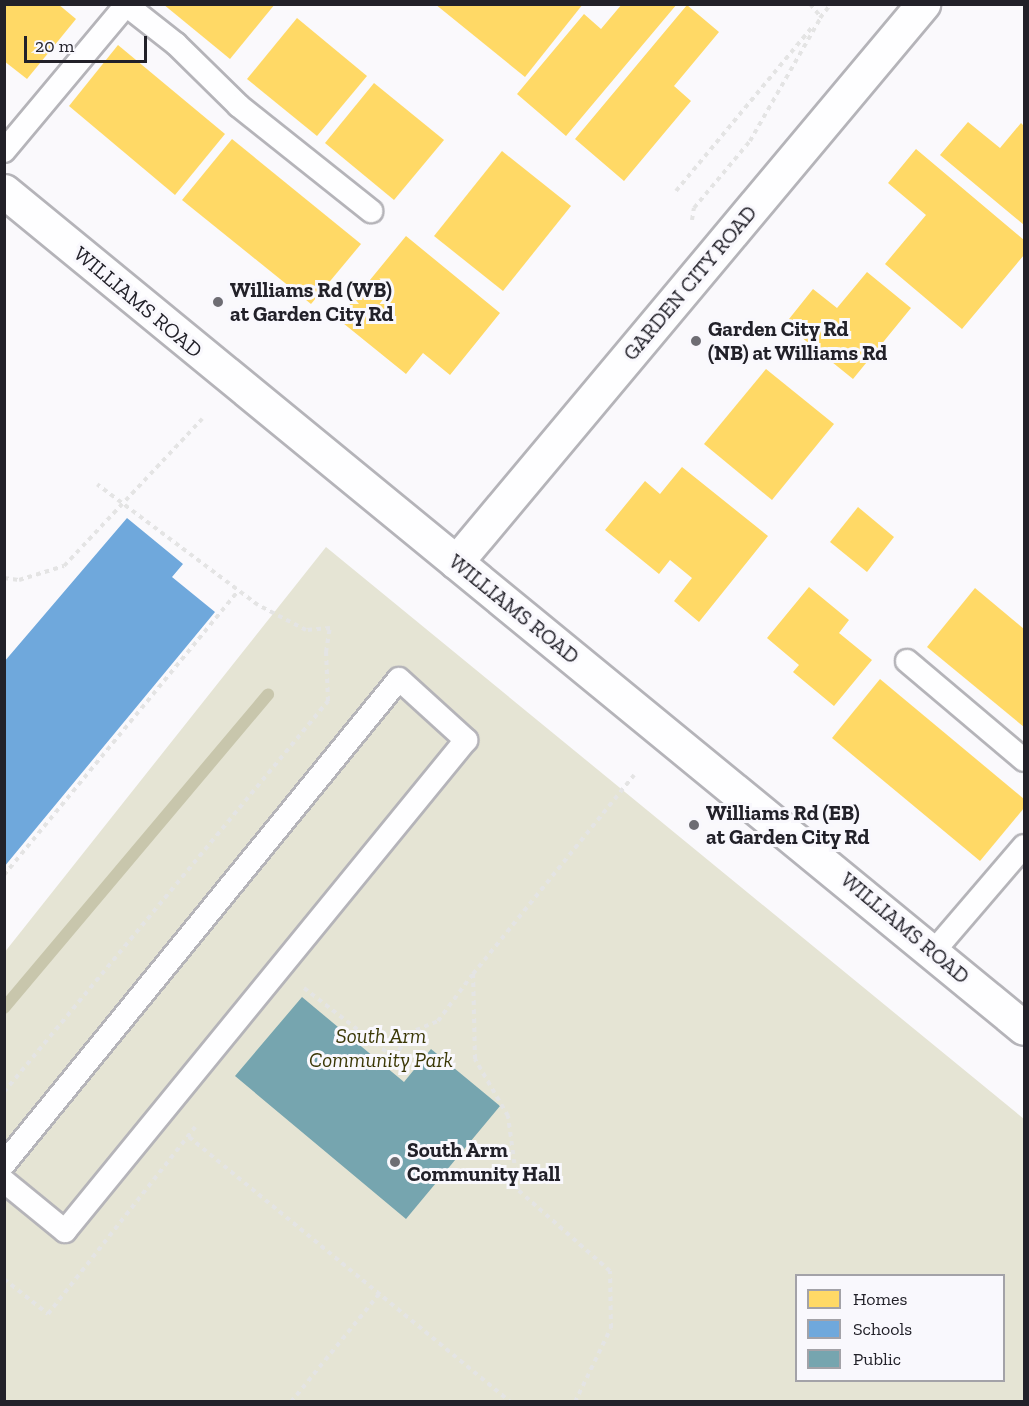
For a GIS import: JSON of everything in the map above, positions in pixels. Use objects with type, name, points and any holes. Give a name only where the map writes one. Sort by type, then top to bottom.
[{"type":"street","name":"GARDEN CITY ROAD","points":[[456,562],[923,4]]},
{"type":"street","name":"WILLIAMS ROAD","points":[[4,191],[934,951],[1024,1028]]},
{"type":"lane","points":[[4,151],[126,5],[176,44],[240,106],[371,211]]},
{"type":"lane","points":[[907,661],[1024,760]]},
{"type":"lane","points":[[4,1164],[399,679],[466,740],[65,1231],[4,1181]]},
{"type":"lane","points":[[934,951],[1024,846]]},
{"type":"path","points":[[810,4],[821,17]]},
{"type":"path","points":[[676,191],[831,4]]},
{"type":"path","points":[[691,229],[694,208],[750,141],[821,17]]},
{"type":"path","points":[[4,578],[19,580],[64,566],[125,506],[202,419]]},
{"type":"path","points":[[4,1092],[305,726],[319,715],[328,701],[326,652],[330,628],[306,630],[238,591],[97,484]]},
{"type":"path","points":[[4,875],[238,591]]},
{"type":"path","points":[[299,984],[393,1057],[416,1030],[438,1021],[472,974],[633,775]]},
{"type":"path","points":[[472,974],[475,1059],[508,1116],[518,1190],[610,1271],[611,1328],[575,1401]]},
{"type":"path","points":[[160,1115],[511,1401]]},
{"type":"path","points":[[4,1279],[48,1314],[189,1137],[201,1117]]},
{"type":"path","points":[[291,1401],[380,1293]]},
{"type":"green space","name":"South Arm Community Park","points":[[326,547],[1024,1119],[1024,1401],[5,1401],[4,953]]},
{"type":"building: Homes","points":[[4,4],[58,4],[76,19],[27,79],[4,61]]},
{"type":"building: Homes","points":[[163,4],[275,4],[230,59]]},
{"type":"building: Homes","points":[[435,4],[583,4],[525,77]]},
{"type":"building: Homes","points":[[622,4],[677,4],[566,136],[517,94],[584,14],[601,29]]},
{"type":"building: Homes","points":[[687,5],[719,32],[674,86],[691,101],[624,181],[575,139]]},
{"type":"building: Homes","points":[[297,18],[367,76],[317,136],[247,79]]},
{"type":"building: Homes","points":[[118,45],[225,134],[175,195],[69,106]]},
{"type":"building: Homes","points":[[374,83],[444,140],[394,200],[325,143]]},
{"type":"building: Homes","points":[[968,122],[1000,148],[1021,123],[1024,126],[1024,225],[940,155]]},
{"type":"building: Homes","points":[[232,139],[361,244],[311,304],[182,200]]},
{"type":"building: Homes","points":[[916,149],[1024,240],[1024,255],[962,329],[885,264],[926,215],[888,183]]},
{"type":"building: Homes","points":[[502,151],[571,206],[503,291],[434,236]]},
{"type":"building: Homes","points":[[406,236],[500,313],[450,375],[423,353],[406,374],[338,319]]},
{"type":"building: Homes","points":[[867,272],[911,308],[853,379],[785,324],[813,289],[837,308]]},
{"type":"building: Homes","points":[[766,369],[834,424],[772,500],[704,444]]},
{"type":"building: Homes","points":[[682,467],[768,536],[699,622],[674,601],[692,578],[670,560],[659,574],[605,530],[645,481],[660,494]]},
{"type":"building: Homes","points":[[858,507],[894,537],[867,572],[830,542]]},
{"type":"building: Homes","points":[[809,587],[849,620],[839,633],[872,660],[834,706],[793,672],[799,665],[767,638]]},
{"type":"building: Homes","points":[[975,588],[1024,629],[1024,727],[927,647]]},
{"type":"building: Homes","points":[[880,679],[1024,799],[1024,808],[980,861],[832,738]]},
{"type":"building: Schools","points":[[127,518],[183,564],[172,577],[215,612],[4,867],[4,662]]},
{"type":"building: Public","name":"South Arm Community Hall","points":[[302,997],[404,1082],[431,1049],[500,1106],[406,1219],[235,1076]]},
{"type":"waterway","points":[[4,1008],[268,694]]},
{"type":"place","name":"Williams Rd (WB) at Garden City Rd","points":[[218,302]]},
{"type":"place","name":"Garden City Rd (NB) at Williams Rd","points":[[696,341]]},
{"type":"place","name":"Williams Rd (EB) at Garden City Rd","points":[[694,825]]},
{"type":"place","name":"South Arm Community Hall","points":[[395,1162]]}]
